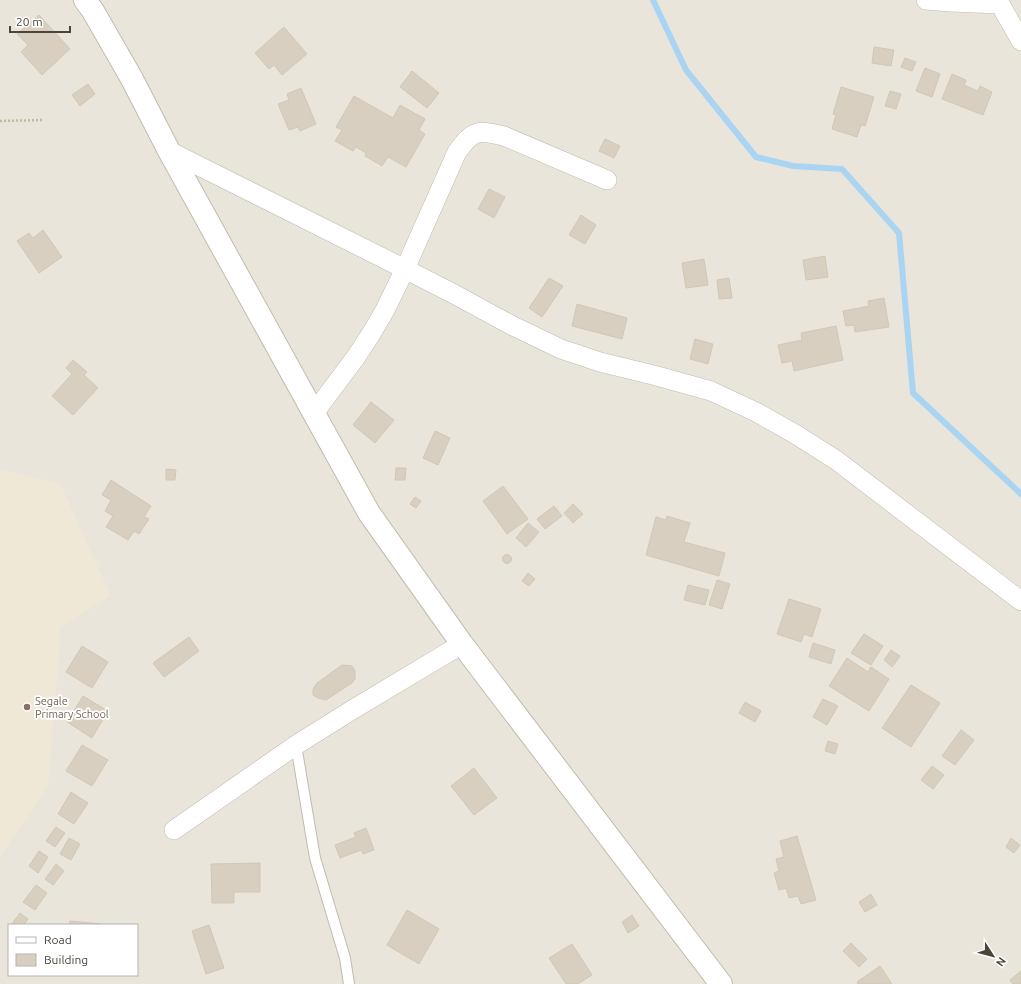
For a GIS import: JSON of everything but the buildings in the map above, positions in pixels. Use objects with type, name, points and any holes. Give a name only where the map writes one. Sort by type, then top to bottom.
[{"type":"street","points":[[85,0],[94,11],[132,79],[169,150],[369,513],[462,644],[721,984]]},
{"type":"street","points":[[926,0],[952,2],[999,2],[1021,41]]},
{"type":"street","points":[[314,413],[356,357],[385,310],[457,152],[466,140],[476,133],[488,133],[504,136],[608,180]]},
{"type":"street","points":[[169,150],[454,294],[511,325],[561,349],[600,362],[711,391],[756,412],[795,434],[836,460],[1021,601]]},
{"type":"street","points":[[174,830],[296,745],[462,644]]},
{"type":"lane","points":[[296,745],[315,858],[345,958],[349,984]]},
{"type":"path","points":[[0,121],[42,120]]},
{"type":"shaded area","points":[[0,0],[1021,0],[1021,984],[0,984]]},
{"type":"shaded area","name":"Segale Primary School","points":[[0,470],[60,483],[111,596],[61,627],[48,786],[0,857]]},
{"type":"waterway","points":[[653,0],[686,70],[756,157],[793,166],[842,169],[899,233],[913,393],[1021,494]]},
{"type":"place","name":"Segale Primary School","points":[[27,707]]}]
